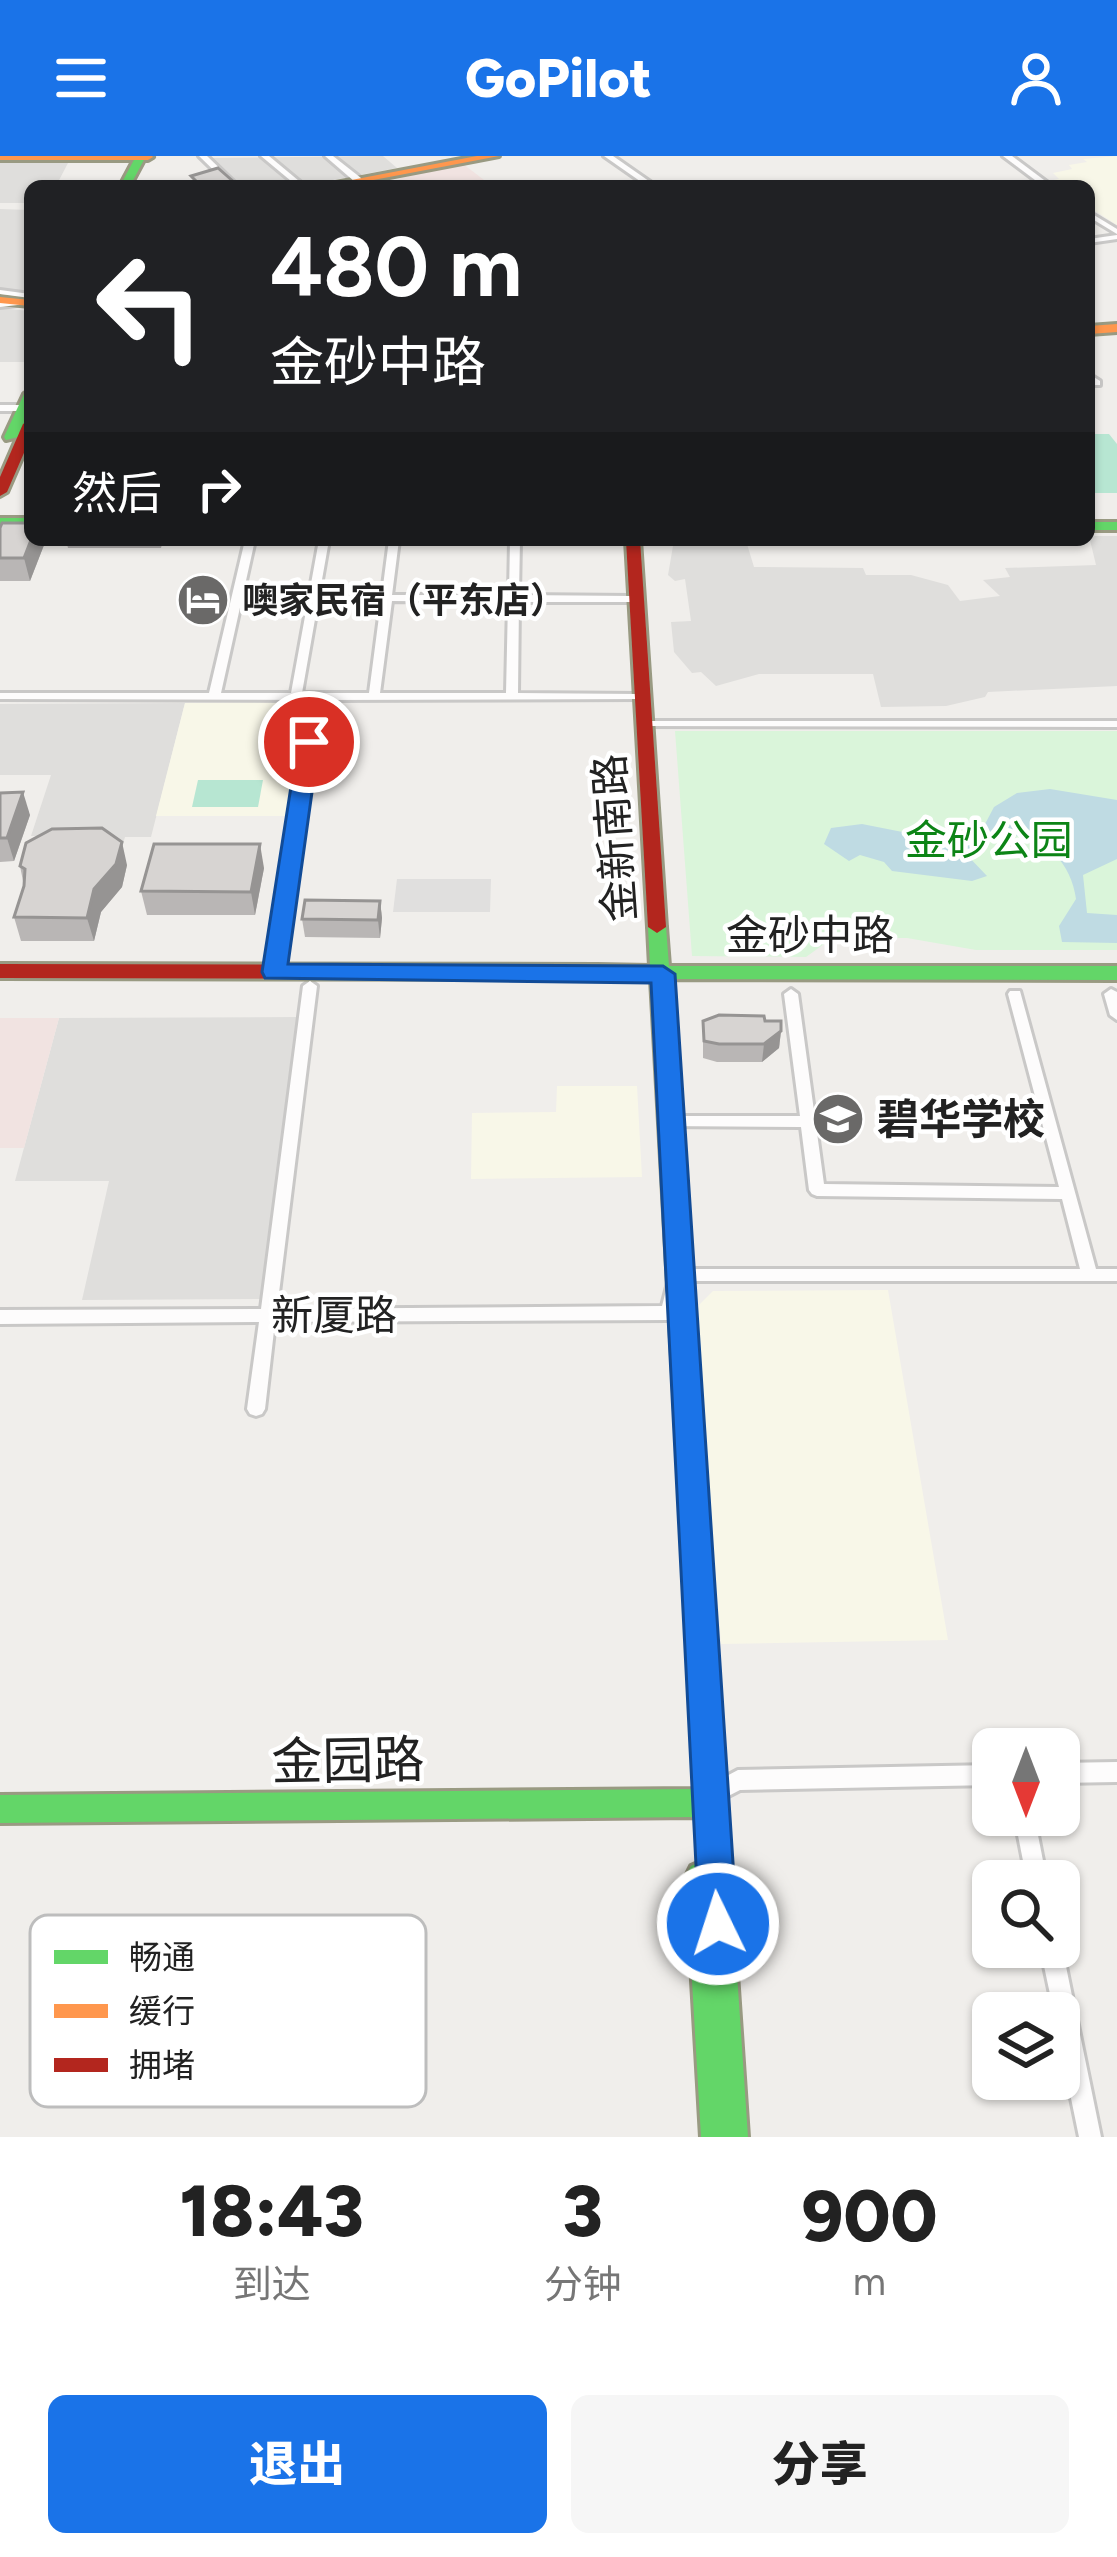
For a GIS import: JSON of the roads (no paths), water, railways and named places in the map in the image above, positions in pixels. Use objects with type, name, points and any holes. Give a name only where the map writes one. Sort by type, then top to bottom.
[{"type":"main road","points":[[379,180],[460,159],[494,156]]},
{"type":"main road","points":[[0,157],[146,157]]},
{"type":"main road","points":[[0,462],[24,416]]},
{"type":"main road","points":[[0,492],[24,420]]},
{"type":"main road","name":"金新南路","points":[[630,546],[678,1275],[717,2137]]},
{"type":"main road","name":"金新南路","points":[[631,546],[646,724],[659,980],[669,1313],[732,2137]]},
{"type":"main road","name":"金砂中路","points":[[0,971],[1115,984]]},
{"type":"main road","name":"金砂中路","points":[[0,986],[659,980]]},
{"type":"main road","name":"金园路","points":[[0,1809],[703,1799]]},
{"type":"street","points":[[203,156],[228,180]]},
{"type":"street","points":[[265,156],[294,180]]},
{"type":"street","points":[[329,156],[373,180]]},
{"type":"street","points":[[608,156],[643,180]]},
{"type":"street","points":[[1006,156],[1040,180]]},
{"type":"street","points":[[214,697],[249,546]]},
{"type":"street","points":[[296,697],[323,546]]},
{"type":"street","points":[[374,697],[393,546]]},
{"type":"street","points":[[512,697],[515,546]]},
{"type":"street","points":[[387,598],[631,599]]},
{"type":"street","points":[[0,696],[637,697]]},
{"type":"street","points":[[274,972],[316,697]]},
{"type":"street","points":[[646,724],[1117,724]]},
{"type":"street","points":[[1115,984],[1117,1015]]},
{"type":"street","points":[[256,1409],[310,986]]},
{"type":"street","points":[[791,994],[817,1190],[1068,1193]]},
{"type":"street","points":[[1015,994],[1090,1275]]},
{"type":"street","points":[[669,1122],[807,1121]]},
{"type":"street","points":[[669,1313],[678,1275],[1117,1275]]},
{"type":"street","name":"新厦路","points":[[0,1316],[669,1313]]},
{"type":"street","points":[[1080,1773],[1117,1772]]},
{"type":"street","points":[[703,1799],[738,1780],[972,1774]]},
{"type":"street","points":[[1055,1968],[1090,2137]]},
{"type":"water","points":[[1050,789],[1117,800],[1117,859],[1083,875],[1087,913],[1117,915],[1117,943],[1062,942],[1059,926],[1076,899],[1071,879],[1050,850],[1035,840],[1001,836],[983,842],[966,854],[987,876],[972,881],[892,871],[884,862],[860,855],[849,861],[824,844],[831,828],[862,824],[948,841],[984,826],[994,807],[1017,793]]},
{"type":"place","name":"噢家民宿（平东店）","points":[[203,600]]},
{"type":"place","name":"碧华学校","points":[[838,1119]]},
{"type":"park label","name":"金砂公园","points":[[989,840]]}]
